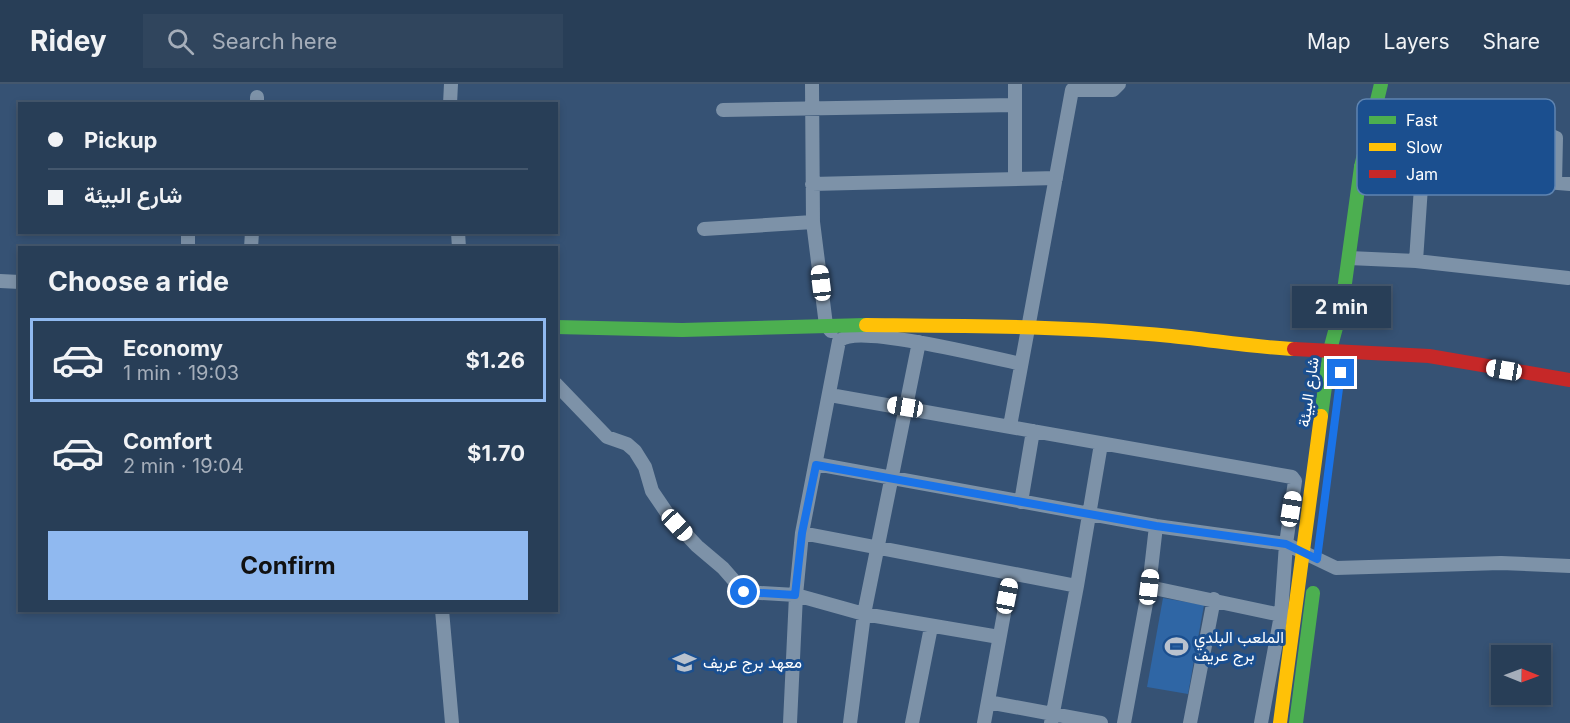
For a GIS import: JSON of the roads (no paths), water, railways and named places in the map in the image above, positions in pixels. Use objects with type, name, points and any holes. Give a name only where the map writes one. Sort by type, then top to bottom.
[{"type":"street","points":[[450,102],[451,84]]},
{"type":"street","points":[[812,84],[813,222],[826,325],[839,341]]},
{"type":"street","points":[[1014,84],[1015,178]]},
{"type":"street","points":[[1010,426],[1072,90],[1113,90],[1119,84]]},
{"type":"street","name":"شارع البيئة","points":[[1377,99],[1381,84]]},
{"type":"street","points":[[723,110],[1015,105]]},
{"type":"street","points":[[1555,138],[1555,183],[1570,184]]},
{"type":"street","points":[[812,183],[1056,178]]},
{"type":"street","name":"شارع البيئة","points":[[1280,723],[1303,552],[1337,350],[1357,195]]},
{"type":"street","points":[[1416,261],[1420,195]]},
{"type":"street","points":[[704,229],[813,222]]},
{"type":"street","points":[[1349,258],[1416,261],[1568,278]]},
{"type":"street","points":[[0,280],[18,282]]},
{"type":"street","points":[[558,327],[682,330],[826,325],[1028,326],[1172,336],[1252,346],[1429,356],[1570,380]]},
{"type":"street","points":[[790,723],[795,595],[802,533],[839,341],[846,336],[863,335],[919,342],[1021,364]]},
{"type":"street","points":[[850,723],[864,614],[889,479],[919,342]]},
{"type":"street","name":"شارع البيئة","points":[[1337,350],[1337,408]]},
{"type":"street","points":[[558,386],[607,437],[627,444],[635,451],[645,467],[648,483],[657,499],[697,546],[723,568],[744,592],[795,595],[864,614],[999,637]]},
{"type":"street","points":[[830,395],[1292,477],[1295,482],[1286,544],[1281,615],[1262,723]]},
{"type":"street","points":[[1021,502],[1033,431]]},
{"type":"street","points":[[1051,718],[1077,586],[1101,444]]},
{"type":"street","points":[[816,465],[1156,526],[1286,544],[1303,552],[1317,564],[1336,568],[1501,563],[1570,566]]},
{"type":"street","points":[[1124,723],[1149,587],[1156,526]]},
{"type":"street","points":[[802,533],[1077,586]]},
{"type":"street","points":[[1296,723],[1317,564]]},
{"type":"street","points":[[984,723],[1011,575]]},
{"type":"street","points":[[1149,587],[1281,615]]},
{"type":"street","points":[[1190,723],[1214,599]]},
{"type":"street","points":[[442,612],[452,723]]},
{"type":"street","points":[[912,723],[932,627]]},
{"type":"street","points":[[988,702],[1051,718],[1101,723]]},
{"type":"place","name":"الملعب البلدي برج عريف","points":[[1176,646]]},
{"type":"place","name":"معهد برج عريف","points":[[685,662]]}]
